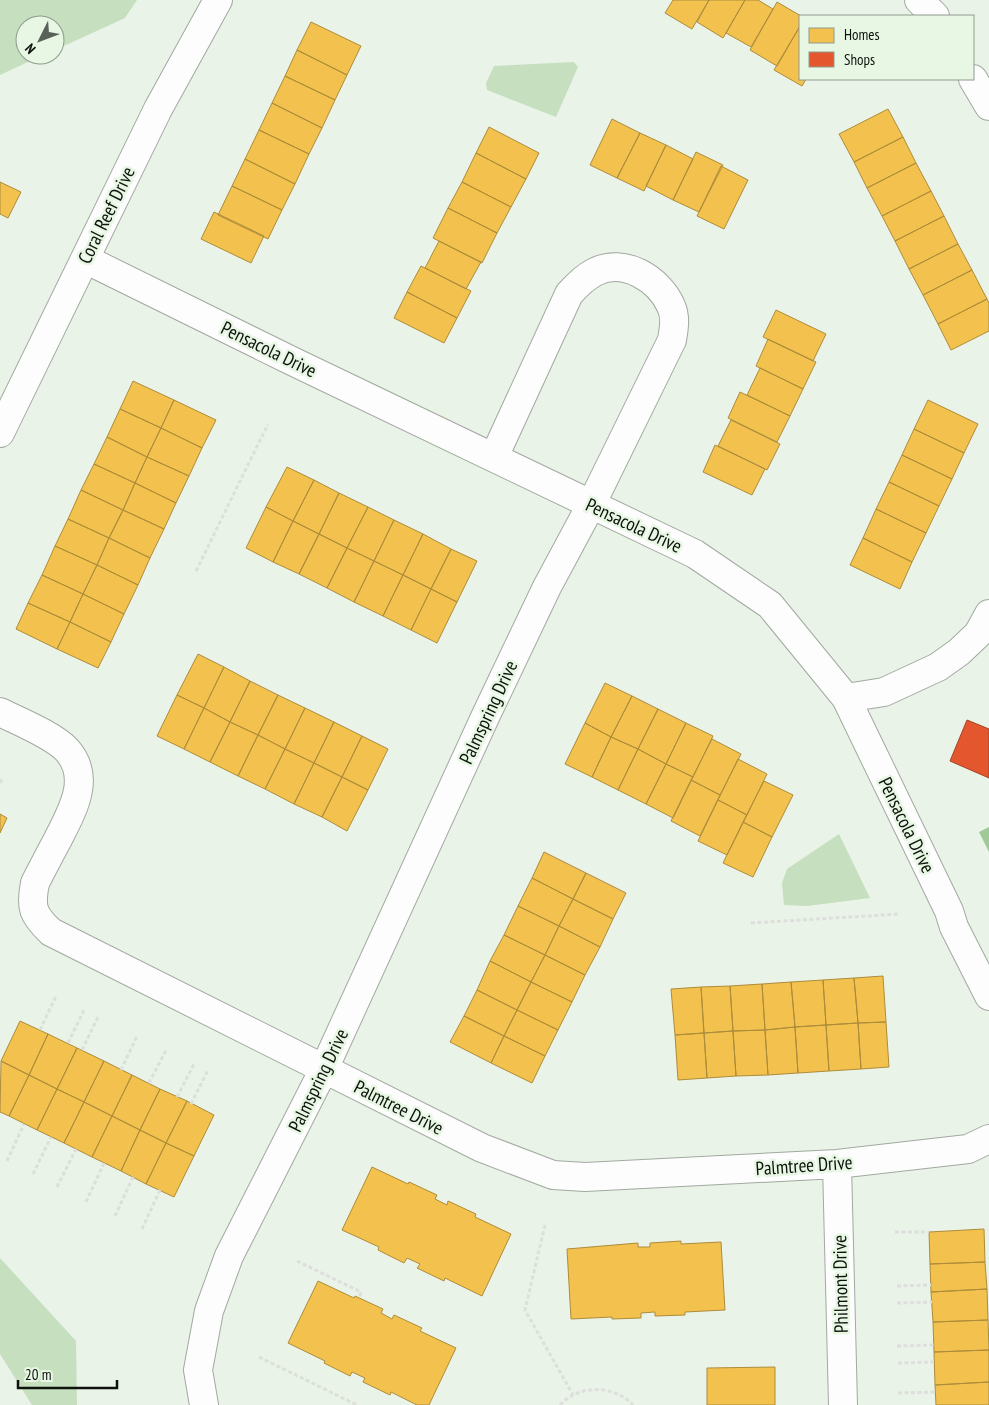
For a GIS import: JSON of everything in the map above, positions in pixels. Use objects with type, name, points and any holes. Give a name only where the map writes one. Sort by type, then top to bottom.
[{"type":"street","name":"Coral Reef Drive","points":[[0,433],[163,101],[218,0]]},
{"type":"street","points":[[919,0],[934,15]]},
{"type":"street","points":[[974,80],[989,106]]},
{"type":"street","name":"Pensacola Drive","points":[[84,259],[695,554],[770,605],[846,698],[949,911],[954,927],[989,996]]},
{"type":"street","name":"Palmspring Drive","points":[[204,1405],[198,1370],[209,1311],[229,1256],[324,1069],[547,586],[591,505],[672,340],[675,324],[672,307],[664,292],[652,280],[629,268],[613,268],[597,271],[581,281],[569,294],[494,457]]},
{"type":"street","points":[[846,698],[884,692],[914,679],[959,652],[985,630]]},
{"type":"street","name":"Palmtree Drive","points":[[0,712],[56,741],[76,762],[79,776],[74,807],[35,884],[32,896],[33,910],[51,932],[482,1148],[553,1175],[585,1177],[837,1164],[968,1149],[989,1139]]},
{"type":"street","name":"Philmont Drive","points":[[837,1164],[842,1405]]},
{"type":"path","points":[[196,571],[268,424]]},
{"type":"path","points":[[0,784],[3,777]]},
{"type":"path","points":[[751,923],[899,914]]},
{"type":"path","points":[[40,1030],[56,996]]},
{"type":"path","points":[[68,1043],[84,1010]]},
{"type":"path","points":[[82,1050],[98,1017]]},
{"type":"path","points":[[121,1070],[137,1036]]},
{"type":"path","points":[[149,1083],[166,1050]]},
{"type":"path","points":[[177,1097],[194,1064]]},
{"type":"path","points":[[191,1104],[208,1070]]},
{"type":"path","points":[[7,1161],[24,1124]]},
{"type":"path","points":[[33,1174],[51,1137]]},
{"type":"path","points":[[58,1187],[76,1149]]},
{"type":"path","points":[[86,1202],[104,1163]]},
{"type":"path","points":[[115,1216],[133,1177]]},
{"type":"path","points":[[142,1230],[160,1190]]},
{"type":"path","points":[[545,1225],[524,1310],[573,1395]]},
{"type":"path","points":[[895,1232],[929,1232]]},
{"type":"path","points":[[297,1261],[361,1292],[359,1298]]},
{"type":"path","points":[[897,1286],[931,1286]]},
{"type":"path","points":[[897,1303],[932,1302]]},
{"type":"path","points":[[898,1346],[934,1345]]},
{"type":"path","points":[[259,1357],[357,1405]]},
{"type":"path","points":[[898,1363],[934,1362]]},
{"type":"path","points":[[560,1405],[573,1395],[595,1389],[612,1391],[628,1399],[633,1405]]},
{"type":"path","points":[[898,1393],[936,1392]]},
{"type":"shaded area","points":[[0,0],[137,0],[125,18],[65,45],[65,15],[15,15],[15,65],[22,65],[0,75]]},
{"type":"shaded area","points":[[574,62],[578,67],[556,117],[487,90],[486,83],[494,66]]},
{"type":"shaded area","points":[[989,827],[989,852],[979,832]]},
{"type":"shaded area","points":[[839,834],[870,898],[807,906],[784,905],[782,883],[787,869]]},
{"type":"shaded area","points":[[0,1258],[76,1341],[77,1405],[32,1405],[0,1354]]},
{"type":"building: Homes","points":[[673,0],[709,0],[692,29],[665,13]]},
{"type":"building: Homes","points":[[709,0],[745,0],[723,38],[697,22]]},
{"type":"building: Homes","points":[[745,0],[758,0],[773,9],[751,47],[726,33]]},
{"type":"building: Homes","points":[[777,2],[799,15],[799,28],[777,66],[750,50]]},
{"type":"building: Homes","points":[[311,22],[361,46],[347,75],[297,50]]},
{"type":"building: Homes","points":[[799,28],[799,80],[805,80],[802,86],[774,70]]},
{"type":"building: Homes","points":[[297,50],[347,75],[335,100],[285,76]]},
{"type":"building: Homes","points":[[285,76],[335,100],[322,128],[272,103]]},
{"type":"building: Homes","points":[[272,103],[322,128],[309,154],[259,130]]},
{"type":"building: Homes","points":[[888,109],[903,137],[854,162],[839,134]]},
{"type":"building: Homes","points":[[612,119],[640,133],[617,178],[590,165]]},
{"type":"building: Homes","points":[[489,127],[539,153],[526,179],[476,153]]},
{"type":"building: Homes","points":[[259,130],[309,154],[295,184],[245,159]]},
{"type":"building: Homes","points":[[640,133],[666,145],[644,191],[617,178]]},
{"type":"building: Homes","points":[[903,137],[916,163],[867,188],[854,162]]},
{"type":"building: Homes","points":[[666,145],[693,159],[673,200],[646,186]]},
{"type":"building: Homes","points":[[696,152],[723,165],[699,212],[673,200]]},
{"type":"building: Homes","points":[[476,153],[526,179],[511,207],[462,182]]},
{"type":"building: Homes","points":[[245,159],[295,184],[282,210],[232,186]]},
{"type":"building: Homes","points":[[916,163],[931,191],[882,216],[867,188]]},
{"type":"building: Homes","points":[[721,166],[748,180],[724,229],[697,216]]},
{"type":"building: Homes","points":[[0,182],[21,192],[8,218],[0,214]]},
{"type":"building: Homes","points":[[462,182],[511,207],[497,233],[448,208]]},
{"type":"building: Homes","points":[[232,186],[282,210],[268,239],[218,215]]},
{"type":"building: Homes","points":[[931,191],[944,216],[895,241],[882,216]]},
{"type":"building: Homes","points":[[448,208],[497,233],[482,263],[433,238]]},
{"type":"building: Homes","points":[[214,212],[264,236],[251,263],[201,239]]},
{"type":"building: Homes","points":[[944,216],[958,244],[909,269],[895,241]]},
{"type":"building: Homes","points":[[439,241],[481,262],[466,289],[425,268]]},
{"type":"building: Homes","points":[[958,244],[972,270],[923,295],[909,269]]},
{"type":"building: Homes","points":[[421,266],[471,291],[457,318],[407,292]]},
{"type":"building: Homes","points":[[972,270],[987,299],[938,324],[923,295]]},
{"type":"building: Homes","points":[[407,292],[457,318],[444,343],[394,318]]},
{"type":"building: Homes","points":[[987,299],[989,303],[989,331],[951,350],[938,324]]},
{"type":"building: Homes","points":[[776,310],[826,334],[813,361],[763,337]]},
{"type":"building: Homes","points":[[768,339],[816,362],[803,389],[756,366]]},
{"type":"building: Homes","points":[[760,368],[803,389],[790,416],[747,395]]},
{"type":"building: Homes","points":[[133,381],[174,400],[161,428],[120,409]]},
{"type":"building: Homes","points":[[740,392],[790,416],[777,442],[728,418]]},
{"type":"building: Homes","points":[[174,400],[216,420],[202,448],[161,428]]},
{"type":"building: Homes","points":[[928,400],[978,424],[964,453],[914,429]]},
{"type":"building: Homes","points":[[120,409],[161,428],[147,457],[107,437]]},
{"type":"building: Homes","points":[[731,420],[780,444],[767,470],[718,446]]},
{"type":"building: Homes","points":[[161,428],[202,448],[189,476],[147,457]]},
{"type":"building: Homes","points":[[914,429],[964,453],[952,479],[902,455]]},
{"type":"building: Homes","points":[[107,437],[147,457],[135,483],[94,464]]},
{"type":"building: Homes","points":[[715,445],[765,469],[752,495],[703,472]]},
{"type":"building: Homes","points":[[902,455],[952,479],[939,506],[889,482]]},
{"type":"building: Homes","points":[[147,457],[189,476],[176,503],[135,483]]},
{"type":"building: Homes","points":[[94,464],[135,483],[123,510],[81,490]]},
{"type":"building: Homes","points":[[287,467],[314,480],[293,521],[266,507]]},
{"type":"building: Homes","points":[[314,480],[339,493],[319,534],[293,521]]},
{"type":"building: Homes","points":[[889,482],[939,506],[926,533],[876,509]]},
{"type":"building: Homes","points":[[135,483],[176,503],[164,529],[123,510]]},
{"type":"building: Homes","points":[[81,490],[123,510],[109,538],[68,519]]},
{"type":"building: Homes","points":[[339,493],[368,507],[347,548],[319,534]]},
{"type":"building: Homes","points":[[266,507],[293,521],[273,562],[246,548]]},
{"type":"building: Homes","points":[[368,507],[394,520],[374,561],[347,548]]},
{"type":"building: Homes","points":[[876,509],[926,533],[912,562],[863,538]]},
{"type":"building: Homes","points":[[123,510],[164,529],[150,558],[109,538]]},
{"type":"building: Homes","points":[[68,519],[109,538],[97,565],[55,546]]},
{"type":"building: Homes","points":[[394,520],[423,534],[403,575],[374,561]]},
{"type":"building: Homes","points":[[293,521],[319,534],[299,574],[273,562]]},
{"type":"building: Homes","points":[[319,534],[347,548],[327,588],[299,574]]},
{"type":"building: Homes","points":[[423,534],[451,549],[431,589],[403,575]]},
{"type":"building: Homes","points":[[109,538],[150,558],[138,585],[97,565]]},
{"type":"building: Homes","points":[[863,538],[912,562],[900,589],[850,565]]},
{"type":"building: Homes","points":[[55,546],[97,565],[83,594],[42,575]]},
{"type":"building: Homes","points":[[347,548],[374,561],[354,602],[327,588]]},
{"type":"building: Homes","points":[[451,549],[477,561],[457,602],[431,589]]},
{"type":"building: Homes","points":[[374,561],[403,575],[383,616],[354,602]]},
{"type":"building: Homes","points":[[97,565],[138,585],[124,614],[83,594]]},
{"type":"building: Homes","points":[[42,575],[83,594],[70,622],[28,603]]},
{"type":"building: Homes","points":[[403,575],[431,589],[411,630],[383,616]]},
{"type":"building: Homes","points":[[431,589],[457,602],[437,643],[411,630]]},
{"type":"building: Homes","points":[[83,594],[124,614],[111,642],[70,622]]},
{"type":"building: Homes","points":[[28,603],[70,622],[57,649],[16,629]]},
{"type":"building: Homes","points":[[70,622],[111,642],[98,668],[57,649]]},
{"type":"building: Homes","points":[[198,654],[224,667],[204,708],[177,695]]},
{"type":"building: Homes","points":[[224,667],[250,681],[230,722],[204,708]]},
{"type":"building: Homes","points":[[250,681],[278,695],[258,735],[230,722]]},
{"type":"building: Homes","points":[[605,683],[632,696],[611,737],[585,723]]},
{"type":"building: Homes","points":[[177,695],[204,708],[184,749],[157,736]]},
{"type":"building: Homes","points":[[278,695],[305,708],[285,749],[258,735]]},
{"type":"building: Homes","points":[[632,696],[658,709],[638,749],[611,737]]},
{"type":"building: Homes","points":[[204,708],[230,722],[210,762],[184,749]]},
{"type":"building: Homes","points":[[305,708],[334,722],[314,763],[285,749]]},
{"type":"building: Homes","points":[[658,709],[686,723],[666,764],[638,749]]},
{"type":"building: Homes","points":[[230,722],[258,735],[238,776],[210,762]]},
{"type":"building: Homes","points":[[334,722],[362,736],[342,777],[314,763]]},
{"type":"building: Homes","points":[[585,723],[611,737],[592,777],[565,764]]},
{"type":"building: Homes","points":[[686,723],[713,736],[693,777],[666,764]]},
{"type":"building: Homes","points":[[258,735],[285,749],[265,789],[238,776]]},
{"type":"building: Homes","points":[[362,736],[388,749],[368,790],[342,777]]},
{"type":"building: Homes","points":[[611,737],[638,749],[618,790],[592,777]]},
{"type":"building: Homes","points":[[712,739],[741,754],[720,795],[691,780]]},
{"type":"building: Homes","points":[[285,749],[314,763],[294,804],[265,789]]},
{"type":"building: Homes","points":[[638,749],[666,764],[646,804],[618,790]]},
{"type":"building: Homes","points":[[738,759],[767,774],[747,815],[718,800]]},
{"type":"building: Homes","points":[[314,763],[342,777],[322,817],[294,804]]},
{"type":"building: Homes","points":[[666,764],[693,777],[673,818],[646,804]]},
{"type":"building: Homes","points":[[342,777],[368,790],[347,831],[322,817]]},
{"type":"building: Homes","points":[[691,780],[720,795],[700,836],[671,821]]},
{"type":"building: Homes","points":[[764,781],[793,795],[772,837],[743,822]]},
{"type":"building: Homes","points":[[718,800],[747,815],[727,855],[698,841]]},
{"type":"building: Homes","points":[[0,814],[7,818],[0,833]]},
{"type":"building: Homes","points":[[743,822],[772,837],[753,877],[723,863]]},
{"type":"building: Homes","points":[[544,852],[586,873],[573,899],[532,878]]},
{"type":"building: Homes","points":[[586,873],[626,893],[613,919],[573,899]]},
{"type":"building: Homes","points":[[532,878],[573,899],[559,926],[518,906]]},
{"type":"building: Homes","points":[[573,899],[613,919],[600,947],[559,926]]},
{"type":"building: Homes","points":[[518,906],[559,926],[545,955],[504,935]]},
{"type":"building: Homes","points":[[559,926],[600,947],[585,975],[545,955]]},
{"type":"building: Homes","points":[[504,935],[545,955],[531,982],[490,961]]},
{"type":"building: Homes","points":[[545,955],[585,975],[572,1002],[531,982]]},
{"type":"building: Homes","points":[[490,961],[531,982],[517,1010],[477,990]]},
{"type":"building: Homes","points":[[883,976],[886,1022],[858,1023],[854,978]]},
{"type":"building: Homes","points":[[854,978],[858,1023],[826,1025],[823,980]]},
{"type":"building: Homes","points":[[823,980],[826,1025],[795,1027],[791,982]]},
{"type":"building: Homes","points":[[531,982],[572,1002],[558,1030],[517,1010]]},
{"type":"building: Homes","points":[[791,982],[795,1027],[765,1030],[762,984]]},
{"type":"building: Homes","points":[[762,984],[765,1030],[733,1031],[730,986]]},
{"type":"building: Homes","points":[[730,986],[733,1031],[704,1033],[701,987]]},
{"type":"building: Homes","points":[[701,987],[704,1033],[675,1035],[671,989]]},
{"type":"building: Homes","points":[[477,990],[517,1010],[504,1036],[464,1016]]},
{"type":"building: Homes","points":[[517,1010],[558,1030],[545,1056],[504,1036]]},
{"type":"building: Homes","points":[[464,1016],[504,1036],[491,1063],[450,1042]]},
{"type":"building: Homes","points":[[20,1021],[48,1034],[29,1075],[1,1061]]},
{"type":"building: Homes","points":[[886,1022],[889,1067],[861,1069],[858,1023]]},
{"type":"building: Homes","points":[[858,1023],[861,1069],[829,1071],[826,1025]]},
{"type":"building: Homes","points":[[826,1025],[829,1071],[798,1073],[795,1027]]},
{"type":"building: Homes","points":[[795,1027],[798,1073],[768,1075],[765,1030]]},
{"type":"building: Homes","points":[[765,1030],[768,1075],[736,1076],[733,1031]]},
{"type":"building: Homes","points":[[733,1031],[736,1076],[707,1078],[704,1033]]},
{"type":"building: Homes","points":[[704,1033],[707,1078],[678,1080],[675,1035]]},
{"type":"building: Homes","points":[[48,1034],[77,1048],[57,1089],[29,1075]]},
{"type":"building: Homes","points":[[504,1036],[545,1056],[532,1083],[491,1063]]},
{"type":"building: Homes","points":[[77,1048],[104,1061],[84,1102],[57,1089]]},
{"type":"building: Homes","points":[[1,1061],[29,1075],[9,1116],[0,1112]]},
{"type":"building: Homes","points":[[104,1061],[132,1075],[112,1116],[84,1102]]},
{"type":"building: Homes","points":[[29,1075],[57,1089],[37,1130],[9,1116]]},
{"type":"building: Homes","points":[[132,1075],[160,1089],[140,1130],[112,1116]]},
{"type":"building: Homes","points":[[57,1089],[84,1102],[64,1143],[37,1130]]},
{"type":"building: Homes","points":[[160,1089],[187,1101],[166,1143],[140,1130]]},
{"type":"building: Homes","points":[[187,1101],[214,1115],[194,1156],[166,1143]]},
{"type":"building: Homes","points":[[84,1102],[112,1116],[92,1157],[64,1143]]},
{"type":"building: Homes","points":[[112,1116],[140,1130],[121,1171],[92,1157]]},
{"type":"building: Homes","points":[[140,1130],[166,1143],[146,1184],[121,1171]]},
{"type":"building: Homes","points":[[166,1143],[194,1156],[174,1197],[146,1184]]},
{"type":"building: Homes","points":[[372,1167],[437,1195],[435,1199],[447,1205],[448,1201],[476,1214],[475,1217],[511,1234],[482,1296],[445,1278],[444,1281],[417,1268],[420,1264],[407,1258],[404,1263],[378,1250],[379,1247],[342,1230]]},
{"type":"building: Homes","points":[[984,1229],[985,1262],[930,1264],[929,1232]]},
{"type":"building: Homes","points":[[681,1241],[681,1244],[721,1242],[725,1310],[685,1312],[685,1315],[655,1316],[655,1312],[641,1313],[641,1318],[571,1319],[567,1249],[638,1243],[638,1247],[650,1247],[650,1243]]},
{"type":"building: Homes","points":[[985,1262],[987,1289],[931,1292],[930,1264]]},
{"type":"building: Homes","points":[[318,1281],[383,1309],[381,1313],[392,1319],[394,1315],[422,1328],[420,1331],[456,1348],[429,1405],[417,1405],[391,1392],[390,1395],[363,1382],[365,1378],[352,1372],[350,1376],[288,1343]]},
{"type":"building: Homes","points":[[987,1289],[988,1320],[933,1322],[931,1292]]},
{"type":"building: Homes","points":[[988,1320],[989,1350],[934,1352],[933,1322]]},
{"type":"building: Homes","points":[[989,1350],[989,1382],[935,1385],[934,1352]]},
{"type":"building: Homes","points":[[775,1367],[775,1405],[707,1405],[707,1368]]},
{"type":"building: Homes","points":[[989,1382],[989,1405],[936,1405],[935,1385]]},
{"type":"building: Shops","points":[[967,720],[989,729],[989,778],[950,761]]}]
